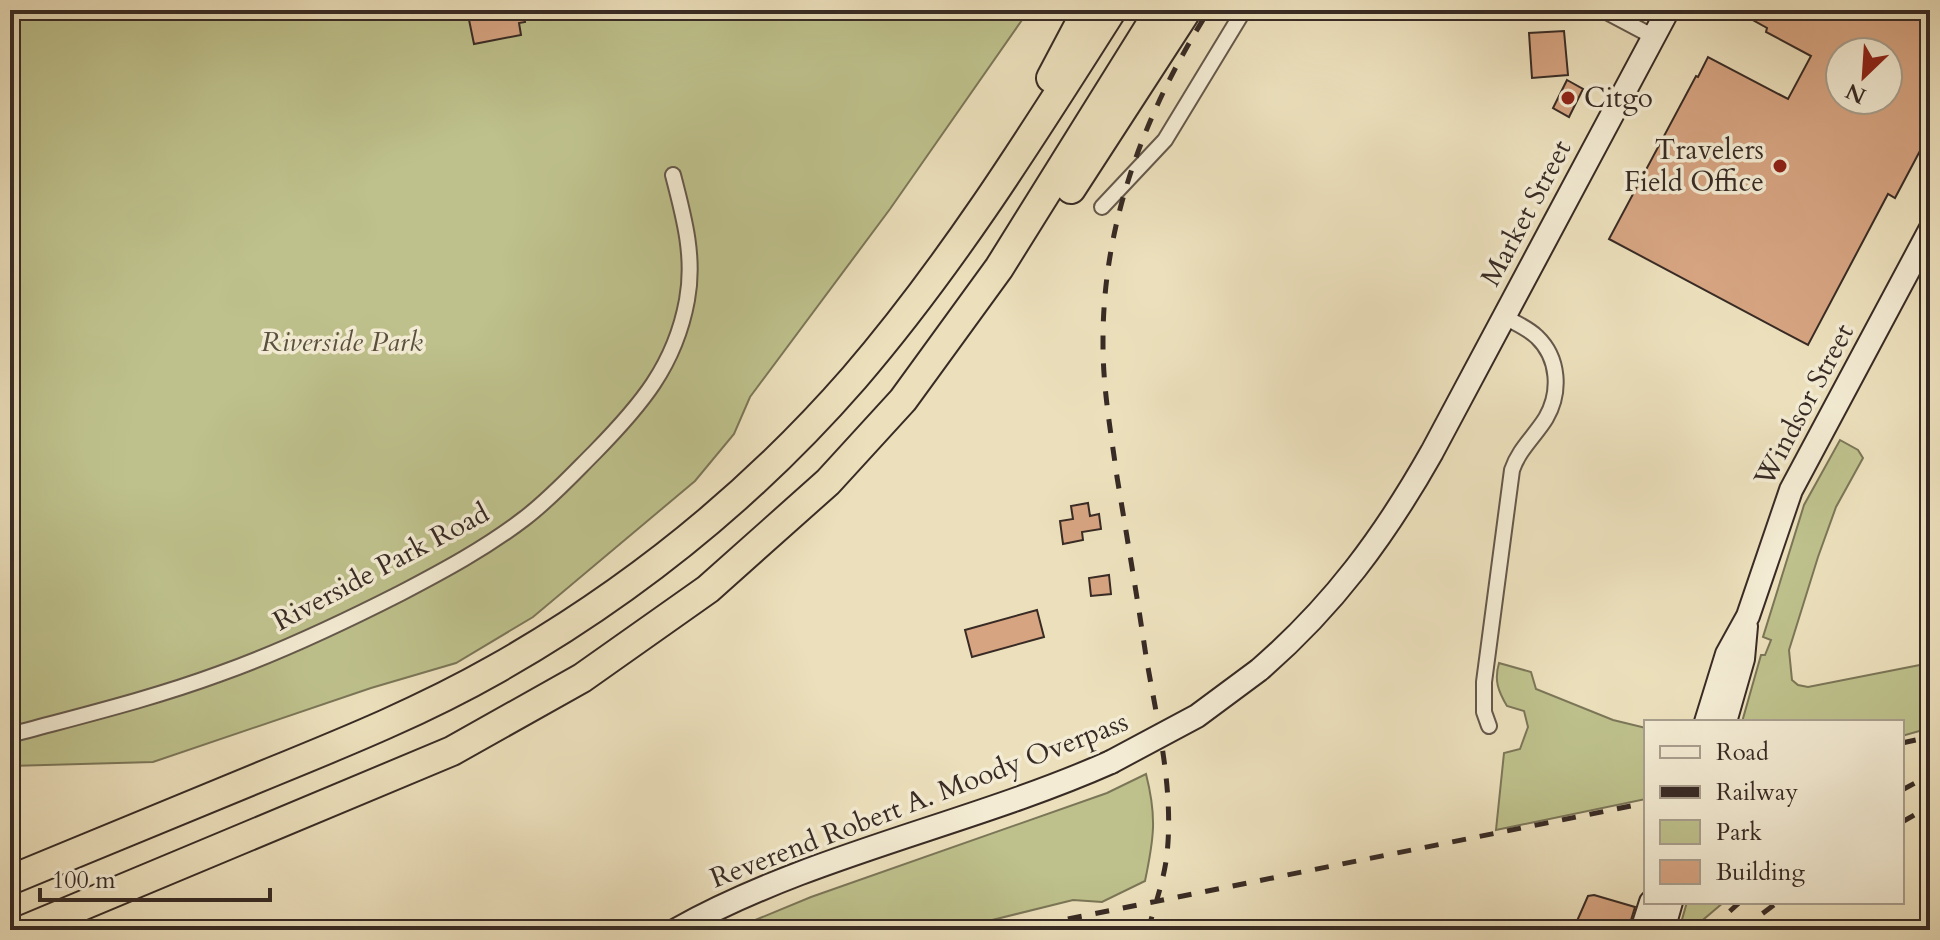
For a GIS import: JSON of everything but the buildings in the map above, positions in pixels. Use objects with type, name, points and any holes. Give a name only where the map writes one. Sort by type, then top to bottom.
[{"type":"highway","points":[[1030,139],[1056,68],[1087,10]]},
{"type":"highway","points":[[10,880],[423,707],[531,649],[679,546],[790,446],[852,380],[936,275],[1030,139],[1112,10]]},
{"type":"highway","points":[[24,930],[429,762],[582,678],[708,589],[790,518],[876,433],[953,334],[1019,237],[1160,10]]},
{"type":"highway","points":[[953,334],[994,300],[1017,273],[1187,10]]},
{"type":"main road","name":"Market Street","points":[[1505,317],[1668,10]]},
{"type":"main road","name":"Windsor Street","points":[[1707,720],[1727,654],[1748,616],[1791,490],[1930,230]]},
{"type":"main road","name":"Reverend Robert A. Moody Overpass","points":[[676,930],[783,881],[1033,793],[1111,762],[1197,716],[1259,670],[1328,604],[1386,530],[1505,317]]},
{"type":"main road","name":"Windsor Street","points":[[1726,720],[1743,659],[1748,616]]},
{"type":"main road","points":[[1642,930],[1650,904]]},
{"type":"main road","points":[[1663,930],[1670,904]]},
{"type":"street","points":[[1102,207],[1167,136],[1244,10]]},
{"type":"street","points":[[1603,10],[1654,37]]},
{"type":"street","name":"Riverside Park Road","points":[[10,735],[174,689],[267,655],[412,587],[483,547],[527,516],[622,424],[647,395],[665,366],[684,313],[690,276],[687,231],[673,175]]},
{"type":"street","points":[[1489,726],[1483,703],[1484,682],[1512,470],[1521,450],[1552,406],[1556,386],[1553,364],[1543,343],[1505,317]]},
{"type":"green space","name":"Riverside Park","points":[[10,10],[1029,10],[890,209],[750,397],[734,434],[695,481],[533,617],[456,663],[371,688],[153,762],[10,766]]},
{"type":"green space","points":[[1840,440],[1858,450],[1863,458],[1836,507],[1789,650],[1792,680],[1808,687],[1930,663],[1930,728],[1904,735],[1904,720],[1743,720],[1761,655],[1765,655],[1771,640],[1763,637],[1804,505]]},
{"type":"green space","points":[[1499,663],[1531,672],[1536,689],[1613,720],[1644,728],[1644,799],[1496,830],[1504,753],[1520,749],[1528,727],[1524,711],[1507,706],[1501,695]]},
{"type":"green space","points":[[1146,774],[1153,828],[1145,881],[1102,902],[1073,900],[952,930],[731,930],[811,897],[1107,793]]},
{"type":"green space","points":[[1686,904],[1722,904],[1691,930],[1679,930]]},
{"type":"railway","points":[[1148,930],[1166,864],[1168,804],[1163,755],[1108,411],[1103,362],[1105,300],[1119,212],[1132,170],[1165,88],[1209,10]]},
{"type":"railway","points":[[1904,743],[1930,737]]},
{"type":"railway","points":[[1904,789],[1930,775]]},
{"type":"railway","points":[[1013,930],[1644,803]]},
{"type":"railway","points":[[1904,821],[1930,806]]},
{"type":"railway","points":[[1709,930],[1738,904]]},
{"type":"railway","points":[[1740,930],[1775,904]]},
{"type":"place","name":"Citgo","points":[[1568,98]]},
{"type":"place","name":"Travelers Field Office","points":[[1780,166]]}]
